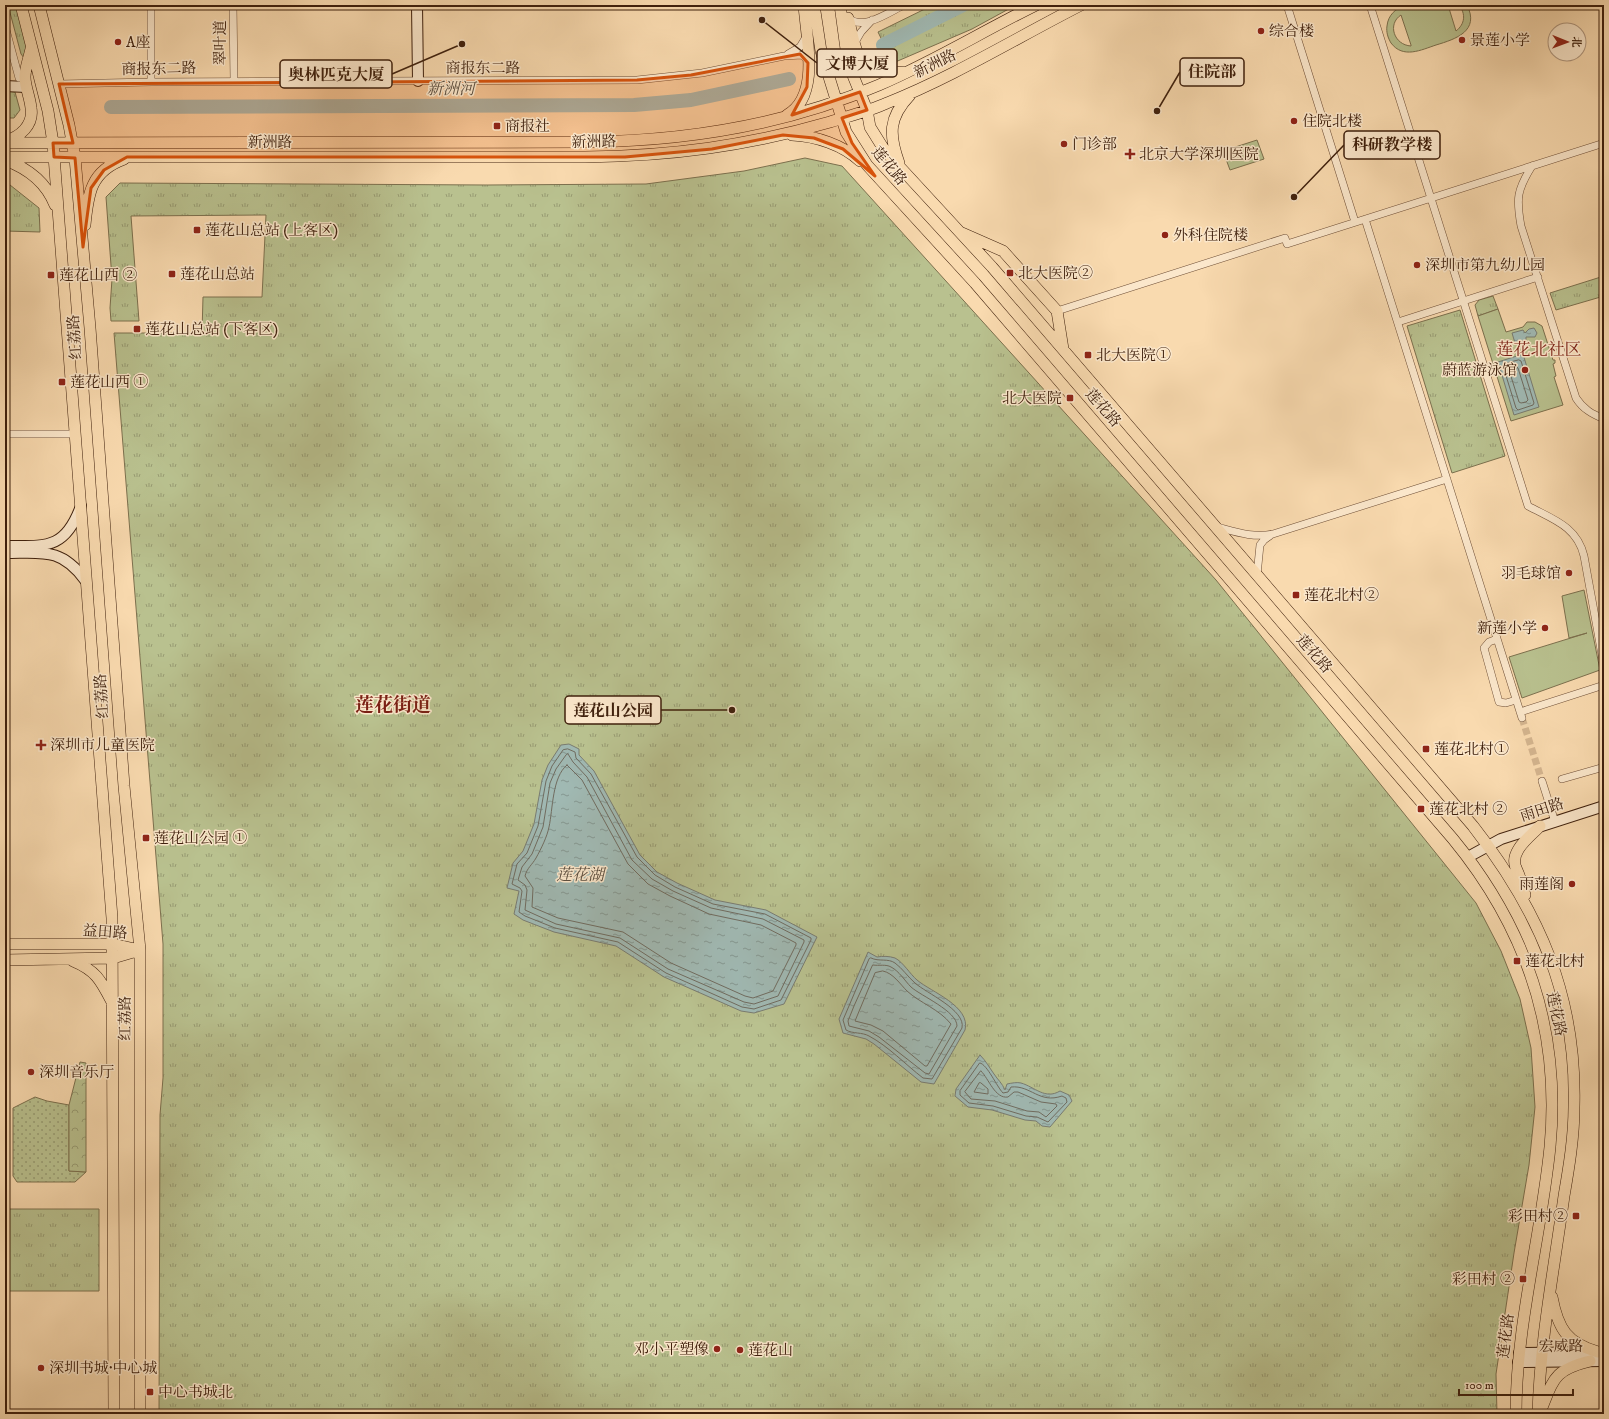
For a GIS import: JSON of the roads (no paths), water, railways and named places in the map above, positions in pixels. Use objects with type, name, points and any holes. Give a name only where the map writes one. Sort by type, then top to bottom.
[{"type":"main road","name":"红荔路","points":[[21,5],[48,111],[54,157],[85,580],[112,918],[114,1414]]},
{"type":"main road","name":"红荔路","points":[[39,5],[73,143],[75,158],[124,786],[140,950],[140,1414]]},
{"type":"main road","points":[[781,118],[791,113],[798,106],[804,97],[807,86],[808,63],[804,5]]},
{"type":"main road","name":"莲花路","points":[[814,5],[821,51],[846,132],[875,176],[975,283],[1468,857],[1481,874],[1502,909],[1523,952],[1540,1005],[1550,1066],[1552,1107],[1550,1149],[1518,1357],[1516,1414]]},
{"type":"main road","points":[[841,5],[848,18],[854,44],[860,59],[869,67],[885,72],[906,72]]},
{"type":"main road","name":"莲花路","points":[[841,5],[849,61],[868,110],[870,127],[885,151],[992,267],[1488,846],[1511,879],[1542,936],[1557,977],[1565,1008],[1573,1054],[1574,1100],[1573,1129],[1541,1357],[1539,1414]]},
{"type":"main road","name":"新洲路","points":[[5,142],[624,142],[670,138],[711,132],[781,118],[836,101],[879,85],[1036,5]]},
{"type":"main road","name":"新洲路","points":[[5,159],[54,157],[625,157],[712,148],[783,135],[887,103],[914,91],[1081,5]]},
{"type":"main road","points":[[5,142],[15,138],[22,132],[30,121],[32,109],[23,81],[31,47]]},
{"type":"main road","points":[[901,170],[892,144],[892,125],[900,106],[914,91]]},
{"type":"main road","points":[[783,135],[814,138],[844,149],[856,157],[875,176]]},
{"type":"main road","points":[[83,247],[88,200],[95,179],[113,163],[127,157]]},
{"type":"main road","points":[[5,159],[26,169],[35,177],[48,191],[58,214]]},
{"type":"main road","points":[[958,231],[1003,251],[1057,311],[1063,350]]},
{"type":"main road","points":[[1527,906],[1520,876],[1515,867],[1515,856],[1520,847],[1540,826]]},
{"type":"main road","name":"益田路","points":[[5,944],[113,944],[140,950]]},
{"type":"main road","name":"益田路","points":[[5,960],[113,958],[140,950]]},
{"type":"main road","points":[[68,959],[87,967],[96,974],[113,1005]]},
{"type":"main road","points":[[1551,1289],[1558,1321],[1567,1337],[1581,1346],[1602,1355]]},
{"type":"main road","points":[[1539,1414],[1549,1390],[1558,1375],[1569,1367],[1590,1361]]},
{"type":"street","points":[[151,5],[151,82]]},
{"type":"street","name":"翠叶道","points":[[233,5],[234,81]]},
{"type":"street","points":[[418,5],[418,81]]},
{"type":"street","points":[[848,18],[859,23],[872,20],[904,5]]},
{"type":"street","points":[[1286,5],[1355,222]]},
{"type":"street","points":[[1371,5],[1528,506],[1568,527],[1576,536],[1582,547],[1604,666]]},
{"type":"street","points":[[854,44],[861,32],[872,20]]},
{"type":"street","points":[[5,26],[12,55],[23,81],[5,86]]},
{"type":"street","name":"商报东二路","points":[[784,56],[800,47],[805,40],[806,35]]},
{"type":"street","points":[[5,52],[12,55]]},
{"type":"street","name":"商报东二路","points":[[59,84],[234,81],[648,79],[718,70],[784,56],[802,55],[807,59],[808,63]]},
{"type":"street","points":[[1057,311],[1285,238],[1287,244],[1604,143]]},
{"type":"street","points":[[1532,166],[1523,179],[1518,195],[1518,208],[1521,226],[1576,398],[1582,407],[1592,414],[1604,419]]},
{"type":"street","points":[[1365,219],[1521,715],[1604,685]]},
{"type":"street","points":[[1398,322],[1538,277]]},
{"type":"street","points":[[5,434],[75,434]]},
{"type":"street","points":[[1214,526],[1250,536],[1273,534],[1447,479]]},
{"type":"street","points":[[5,546],[44,546],[56,541],[73,525],[80,506]]},
{"type":"street","points":[[1257,575],[1260,545],[1264,540],[1273,534]]},
{"type":"street","points":[[5,553],[44,553],[58,556],[69,562],[85,580]]},
{"type":"street","points":[[1498,639],[1489,642],[1484,648],[1499,702],[1506,703],[1516,700]]},
{"type":"street","points":[[1562,779],[1604,766]]},
{"type":"street","points":[[1542,781],[1555,822]]},
{"type":"street","name":"雨田路","points":[[1468,857],[1501,839],[1604,806]]},
{"type":"street","name":"宏威路","points":[[1518,1357],[1602,1355]]},
{"type":"street","name":"宏威路","points":[[1541,1357],[1590,1361],[1602,1355]]},
{"type":"water","points":[[1534,328],[1537,333],[1535,337],[1526,337],[1526,340],[1515,343],[1512,333],[1523,330],[1525,333],[1529,329]]},
{"type":"water","points":[[1523,354],[1539,407],[1514,415],[1498,362]]},
{"type":"water","name":"莲花湖","points":[[569,744],[579,749],[579,755],[594,771],[640,855],[657,872],[677,883],[715,900],[766,910],[817,937],[784,1004],[754,1013],[741,1011],[664,977],[616,946],[554,932],[523,920],[514,914],[519,891],[507,888],[513,863],[523,851],[534,824],[542,780],[548,765],[561,745]]},
{"type":"water","points":[[868,952],[877,957],[884,956],[895,958],[904,965],[917,980],[948,1000],[962,1014],[965,1021],[965,1030],[934,1084],[921,1082],[866,1039],[843,1033],[839,1019]]},
{"type":"water","points":[[980,1055],[1005,1090],[1007,1084],[1019,1083],[1040,1092],[1050,1094],[1060,1091],[1069,1095],[1072,1101],[1050,1127],[1042,1126],[1036,1121],[1025,1120],[992,1110],[968,1107],[955,1096],[956,1089]]},
{"type":"waterway","name":"新洲河","points":[[883,45],[963,5]]},
{"type":"waterway","name":"新洲河","points":[[111,107],[634,105],[691,100],[789,79]]},
{"type":"tunnel","points":[[1522,718],[1542,781]]},
{"type":"place","name":"文博大厦","points":[[762,20]]},
{"type":"place","name":"综合楼","points":[[1261,31]]},
{"type":"place","name":"景莲小学","points":[[1462,40]]},
{"type":"place","name":"A座","points":[[118,42]]},
{"type":"place","name":"奥林匹克大厦","points":[[462,44]]},
{"type":"place","name":"住院部","points":[[1157,111]]},
{"type":"place","name":"住院北楼","points":[[1294,121]]},
{"type":"place","name":"商报社","points":[[497,126]]},
{"type":"place","name":"门诊部","points":[[1064,144]]},
{"type":"place","name":"北京大学深圳医院","points":[[1130,154]]},
{"type":"place","name":"科研教学楼","points":[[1294,197]]},
{"type":"place","name":"莲花山总站 (上客区)","points":[[197,230]]},
{"type":"place","name":"外科住院楼","points":[[1165,235]]},
{"type":"place","name":"深圳市第九幼儿园","points":[[1417,265]]},
{"type":"place","name":"北大医院②","points":[[1010,273]]},
{"type":"place","name":"莲花山总站","points":[[172,274]]},
{"type":"place","name":"莲花山西 ②","points":[[51,275]]},
{"type":"place","name":"莲花山总站 (下客区)","points":[[137,329]]},
{"type":"place","name":"北大医院①","points":[[1088,355]]},
{"type":"place","name":"蔚蓝游泳馆","points":[[1525,370]]},
{"type":"place","name":"莲花山西 ①","points":[[62,382]]},
{"type":"place","name":"北大医院","points":[[1070,398]]},
{"type":"place","name":"羽毛球馆","points":[[1569,573]]},
{"type":"place","name":"莲花北村②","points":[[1296,595]]},
{"type":"place","name":"新莲小学","points":[[1545,628]]},
{"type":"place","name":"莲花山公园","points":[[732,710]]},
{"type":"place","name":"深圳市儿童医院","points":[[41,745]]},
{"type":"place","name":"莲花北村①","points":[[1426,749]]},
{"type":"place","name":"莲花北村 ②","points":[[1421,809]]},
{"type":"place","name":"莲花山公园 ①","points":[[146,838]]},
{"type":"place","name":"雨莲阁","points":[[1572,884]]},
{"type":"place","name":"莲花北村","points":[[1517,961]]},
{"type":"place","name":"深圳音乐厅","points":[[31,1072]]},
{"type":"place","name":"彩田村②","points":[[1576,1216]]},
{"type":"place","name":"彩田村 ②","points":[[1523,1279]]},
{"type":"place","name":"邓小平塑像","points":[[717,1349]]},
{"type":"place","name":"莲花山","points":[[740,1350]]},
{"type":"place","name":"深圳书城·中心城","points":[[41,1368]]},
{"type":"place","name":"中心书城北","points":[[150,1392]]},
{"type":"district","name":"莲花北社区","points":[[1539,350]]},
{"type":"district","name":"莲花街道","points":[[393,705]]}]
